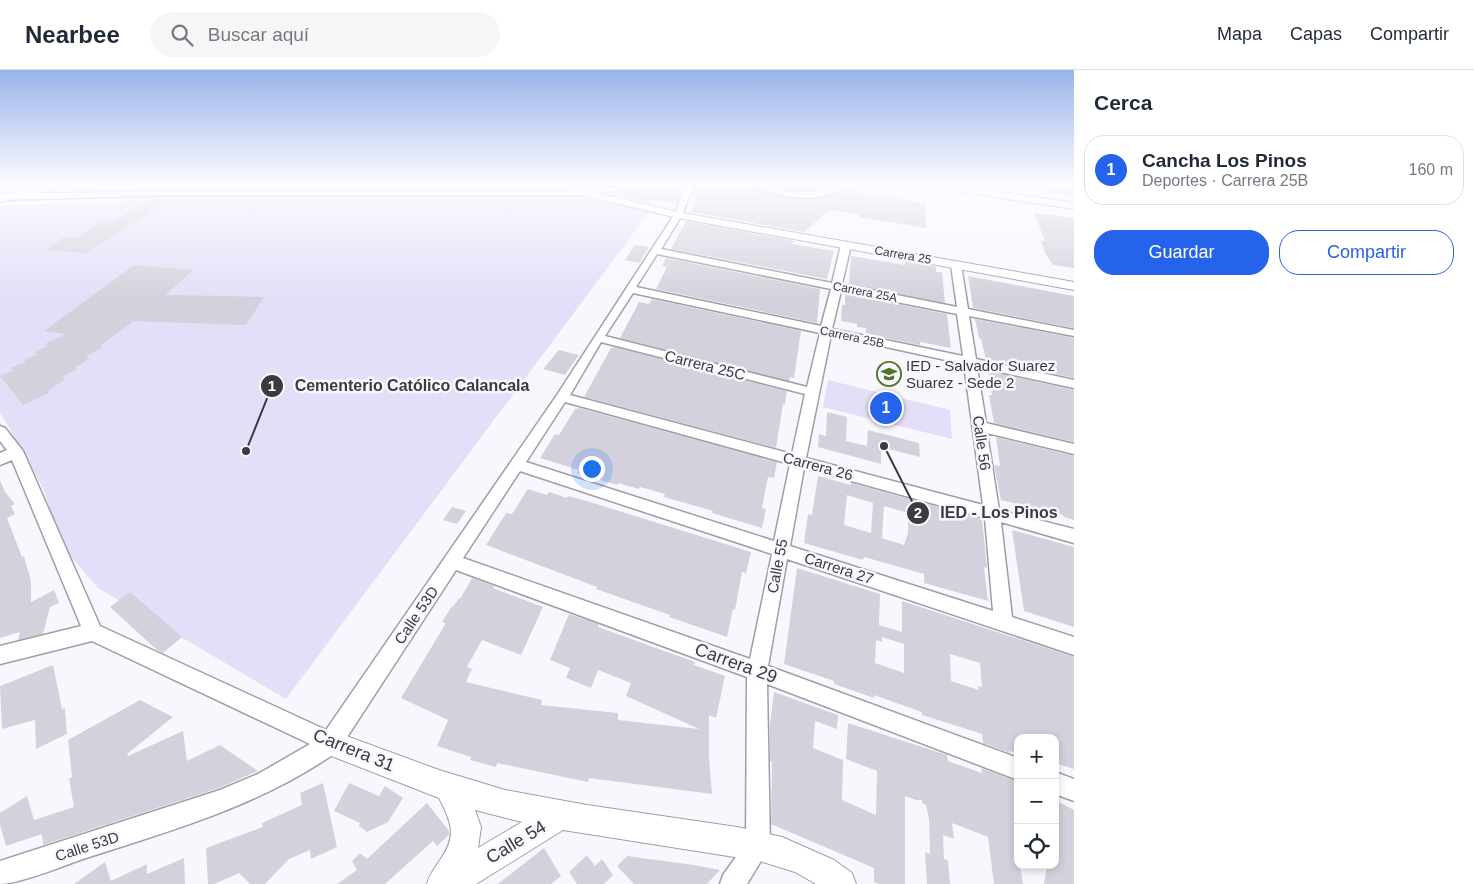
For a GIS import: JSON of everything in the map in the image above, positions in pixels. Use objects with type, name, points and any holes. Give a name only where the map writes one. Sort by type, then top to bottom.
[{"type":"street","name":"Calle 53D","points":[[0,873],[210,806],[273,779],[311,758],[330,743],[562,397],[674,222]]},
{"type":"street","name":"Carrera 25","points":[[717,222],[1074,286]]},
{"type":"street","name":"Calle 55","points":[[758,846],[757,671],[779,549],[812,392],[846,245]]},
{"type":"street","name":"Carrera 25A","points":[[655,251],[1074,333]]},
{"type":"street","name":"Calle 56","points":[[956,265],[992,513],[1003,622]]},
{"type":"street","name":"Carrera 25B","points":[[631,289],[1074,384]]},
{"type":"street","name":"Carrera 25C","points":[[598,338],[812,392]]},
{"type":"street","name":"Carrera 26","points":[[562,397],[1074,536]]},
{"type":"street","points":[[979,426],[1074,449]]},
{"type":"street","points":[[0,431],[16,451],[93,632],[0,655]]},
{"type":"street","points":[[0,460],[16,451]]},
{"type":"street","name":"Carrera 27","points":[[517,464],[1074,646]]},
{"type":"street","name":"Carrera 29","points":[[452,561],[757,671],[1014,767]]},
{"type":"street","name":"Carrera 31","points":[[93,632],[330,743],[448,786],[504,804],[559,816],[758,846],[815,866],[841,884]]},
{"type":"street","points":[[1059,784],[1074,790]]},
{"type":"street","name":"Calle 54","points":[[442,884],[457,864],[467,841],[464,818],[448,786]]},
{"type":"street","name":"Calle 54","points":[[448,884],[559,816]]},
{"type":"street","points":[[732,884],[758,846]]},
{"type":"shaded area","points":[[0,222],[642,222],[286,699],[98,588],[61,545],[44,490],[0,412]]},
{"type":"shaded area","points":[[828,380],[950,410],[952,439],[823,407]]},
{"type":"building","points":[[111,222],[135,222],[86,253],[45,250],[65,237],[76,238],[100,223],[108,224]]},
{"type":"building","points":[[685,222],[691,222],[794,241],[791,244],[834,251],[827,279],[671,249]]},
{"type":"building","points":[[747,222],[815,222],[804,232]]},
{"type":"building","points":[[890,222],[926,222],[926,228]]},
{"type":"building","points":[[1038,222],[1074,222],[1074,268],[1053,265],[1045,253],[1041,241],[1045,241]]},
{"type":"building","points":[[635,245],[649,247],[639,263],[625,260]]},
{"type":"building","points":[[851,256],[905,265],[905,261],[936,267],[936,272],[942,272],[945,303],[849,284]]},
{"type":"building","points":[[666,258],[820,289],[817,323],[656,289],[667,267],[662,266]]},
{"type":"building","points":[[134,265],[193,270],[165,295],[264,297],[246,325],[133,321],[100,346],[103,347],[86,357],[89,359],[75,367],[78,369],[62,377],[65,379],[48,391],[49,393],[23,405],[0,376],[14,370],[11,368],[26,362],[24,360],[38,354],[35,352],[48,346],[45,344],[66,334],[44,331]]},
{"type":"building","points":[[968,276],[1074,296],[1074,328],[973,308]]},
{"type":"building","points":[[845,294],[947,314],[951,348],[920,342],[920,345],[866,334],[866,328],[841,321],[842,305],[845,305]]},
{"type":"building","points":[[652,299],[801,331],[794,378],[790,377],[789,381],[620,338],[639,302],[649,304]]},
{"type":"building","points":[[975,319],[1074,338],[1074,378],[986,359]]},
{"type":"building","points":[[615,347],[787,391],[776,448],[584,397],[611,348]]},
{"type":"building","points":[[559,350],[579,355],[565,375],[543,369]]},
{"type":"building","points":[[988,371],[1074,390],[1074,442],[994,423],[989,395],[992,395]]},
{"type":"building","points":[[579,408],[777,462],[774,478],[768,477],[762,508],[766,509],[762,528],[664,497],[665,494],[640,487],[639,489],[618,483],[617,485],[577,473],[579,470],[540,458],[555,434],[559,435],[575,409]]},
{"type":"building","points":[[827,412],[847,417],[846,441],[867,446],[868,430],[919,443],[920,457],[881,447],[881,464],[818,447],[819,434],[826,436]]},
{"type":"building","points":[[996,437],[1074,456],[1074,520],[1063,515],[1001,500],[994,465],[1000,466]]},
{"type":"building","points":[[818,476],[851,485],[851,483],[982,519],[987,568],[984,567],[988,601],[924,583],[924,574],[864,557],[863,560],[804,543],[808,514],[812,515]],"holes":[[[847,495],[873,503],[871,533],[844,525]],[[884,506],[908,513],[908,533],[904,545],[882,538]]]},
{"type":"building","points":[[0,480],[5,492],[15,504],[11,506],[15,514],[7,518],[22,557],[24,556],[31,581],[31,602],[54,590],[59,603],[50,607],[43,634],[18,640],[20,632],[0,638]]},
{"type":"building","points":[[528,489],[547,495],[549,492],[567,498],[568,496],[587,501],[751,552],[746,573],[742,572],[735,610],[733,609],[727,637],[669,617],[670,615],[596,589],[597,587],[486,545],[506,513],[512,514]]},
{"type":"building","points":[[452,507],[466,511],[457,524],[443,520]]},
{"type":"building","points":[[1012,530],[1074,547],[1074,627],[1024,611]]},
{"type":"building","points":[[797,568],[880,594],[879,625],[902,632],[902,601],[1074,657],[1074,769],[1059,764],[1059,734],[1014,734],[1014,752],[1009,751],[1010,753],[983,743],[982,734],[922,715],[922,712],[874,695],[874,698],[834,684],[834,681],[784,664]],"holes":[[[882,637],[904,644],[904,673],[875,663],[876,640],[882,642]],[[950,654],[980,663],[982,687],[978,686],[979,690],[951,681]]]},
{"type":"building","points":[[472,578],[543,607],[521,655],[482,640],[467,667],[472,669],[466,682],[542,700],[541,705],[618,713],[618,720],[699,729],[626,696],[631,683],[598,670],[591,688],[566,678],[570,668],[550,660],[569,614],[599,624],[598,627],[695,662],[694,665],[725,676],[716,718],[709,715],[709,757],[712,794],[589,778],[588,782],[497,763],[496,767],[470,760],[471,757],[437,746],[448,720],[401,698],[446,623],[442,622],[452,606],[460,599]]},
{"type":"building","points":[[130,592],[182,637],[163,653],[157,650],[110,607]]},
{"type":"building","points":[[53,665],[62,709],[65,708],[67,734],[36,749],[35,720],[2,729],[0,686]]},
{"type":"building","points":[[774,692],[838,715],[837,729],[815,721],[813,748],[843,760],[842,800],[876,815],[877,771],[846,759],[848,723],[947,755],[948,761],[982,773],[981,768],[1014,780],[1014,869],[1021,869],[1023,884],[994,884],[988,837],[952,823],[954,839],[943,835],[944,859],[948,860],[950,884],[927,884],[925,852],[930,854],[929,819],[926,805],[922,803],[922,800],[905,796],[905,884],[879,884],[874,882],[874,868],[771,824],[772,762],[770,761],[770,724]]},
{"type":"building","points":[[140,700],[173,717],[127,754],[128,756],[183,731],[187,761],[220,745],[258,771],[219,788],[43,845],[42,834],[6,846],[0,825],[0,813],[27,796],[34,820],[74,807],[69,779],[72,777],[68,740]]},
{"type":"building","points":[[323,783],[337,847],[311,859],[310,850],[289,859],[265,884],[250,884],[239,873],[214,884],[208,884],[206,848],[263,827],[262,823],[302,805],[300,793]]},
{"type":"building","points":[[349,783],[379,796],[385,786],[403,798],[388,822],[367,832],[359,826],[360,823],[334,811]]},
{"type":"building","points":[[1059,802],[1074,810],[1074,884],[1044,884],[1046,869],[1059,869]]},
{"type":"building","points":[[427,803],[449,831],[449,835],[437,846],[433,841],[385,884],[337,884],[357,870],[352,861],[360,853],[367,859]]},
{"type":"building","points":[[544,848],[561,876],[551,884],[498,884]]},
{"type":"building","points":[[587,855],[595,866],[602,859],[613,875],[604,884],[577,884],[569,872]]},
{"type":"building","points":[[627,856],[720,870],[707,884],[634,884],[617,866]]},
{"type":"building","points":[[184,858],[185,884],[74,884],[105,862],[111,881],[147,864],[147,874]]},
{"type":"place","name":"IED - Salvador Suarez Suarez - Sede 2","points":[[889,374]]},
{"type":"place","name":"Cancha Los Pinos","points":[[886,408]]},
{"type":"place","name":"IED - Los Pinos","points":[[884,446]]},
{"type":"place","name":"Cementerio Católico Calancala","points":[[246,451]]}]
